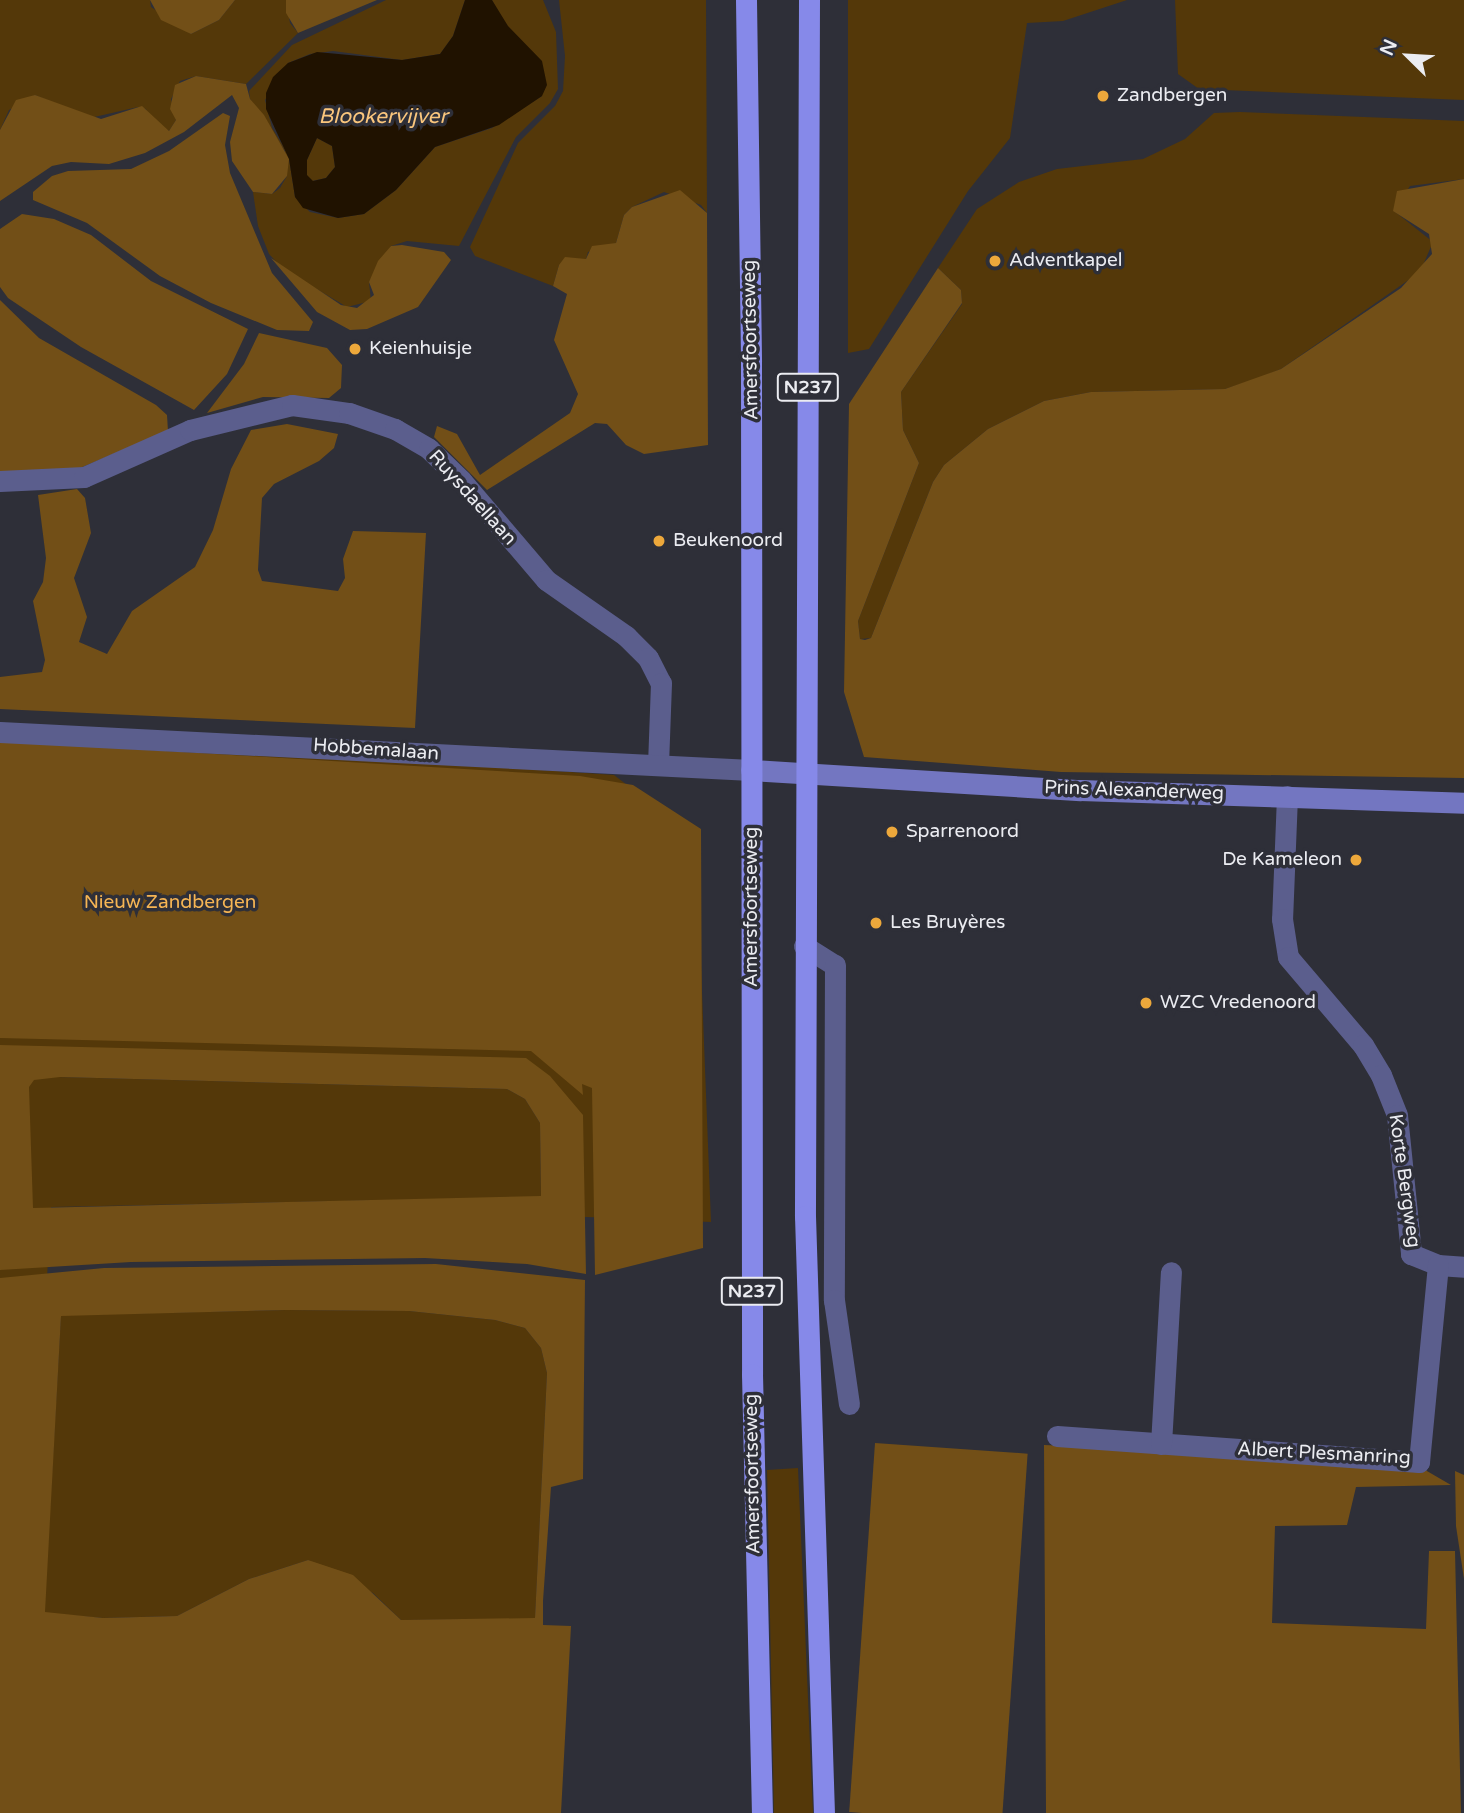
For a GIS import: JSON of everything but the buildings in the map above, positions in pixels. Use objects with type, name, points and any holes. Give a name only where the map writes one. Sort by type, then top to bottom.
[{"type":"main road","name":"Amersfoortseweg","points":[[746,0],[752,1414],[762,1813]]},
{"type":"main road","name":"N237","points":[[809,0],[804,946],[809,1406],[824,1813]]},
{"type":"street","name":"Ruysdaellaan","points":[[0,481],[84,477],[190,430],[292,405],[349,413],[396,429],[429,449],[461,481],[546,580],[626,636],[648,658],[661,683],[658,764]]},
{"type":"street","name":"Hobbemalaan","points":[[0,732],[751,770]]},
{"type":"street","name":"Prins Alexanderweg","points":[[751,770],[1080,790],[1464,803]]},
{"type":"street","name":"Korte Bergweg","points":[[1287,796],[1282,919],[1288,957],[1363,1045],[1381,1075],[1397,1115],[1411,1254],[1438,1265],[1464,1267]]},
{"type":"street","points":[[804,946],[835,965],[834,1300],[849,1404]]},
{"type":"street","name":"Albert Plesmanring","points":[[1057,1436],[1419,1462],[1438,1265]]},
{"type":"street","points":[[1161,1444],[1171,1272]]},
{"type":"green space","points":[[0,0],[150,0],[151,7],[191,34],[219,20],[235,0],[286,0],[290,23],[298,33],[246,84],[196,76],[180,81],[171,99],[176,120],[169,131],[148,117],[146,109],[138,107],[90,118],[35,95],[9,110],[0,130]]},
{"type":"green space","points":[[150,0],[235,0],[219,20],[191,34],[161,20]]},
{"type":"green space","points":[[286,0],[377,0],[298,33],[286,13]]},
{"type":"green space","points":[[386,0],[465,0],[453,36],[440,54],[402,60],[333,51],[310,54],[288,63],[265,100],[272,128],[286,151],[289,159],[295,197],[310,212],[338,218],[364,214],[396,190],[435,147],[492,128],[542,96],[492,0],[543,0],[556,32],[558,89],[550,103],[516,137],[459,246],[407,241],[391,246],[369,282],[371,301],[347,307],[283,269],[269,254],[258,226],[253,192],[272,194],[280,188],[287,176],[285,151],[250,99],[249,91],[292,45]]},
{"type":"green space","points":[[559,0],[706,0],[707,213],[701,205],[664,192],[632,207],[624,215],[616,243],[588,252],[586,259],[559,265],[553,286],[475,256],[470,247],[518,143],[555,106],[563,91],[565,56]]},
{"type":"green space","points":[[848,0],[1127,0],[1063,21],[1027,23],[1010,138],[968,191],[869,349],[848,353]]},
{"type":"green space","points":[[1175,0],[1464,0],[1464,100],[1199,89],[1178,74]]},
{"type":"green space","points":[[196,76],[246,84],[250,99],[264,115],[289,159],[287,176],[272,194],[253,192],[232,161],[230,142],[239,108],[232,95],[184,132],[145,153],[109,164],[71,162],[52,166],[0,201],[0,130],[16,100],[35,95],[101,119],[142,106],[169,131],[176,120],[170,109],[175,85]]},
{"type":"green space","points":[[223,113],[230,116],[225,145],[230,173],[272,273],[313,322],[309,331],[277,330],[211,303],[160,276],[87,223],[33,200],[33,192],[52,176],[68,171],[131,169],[169,151]]},
{"type":"green space","points":[[1214,113],[1464,121],[1464,179],[1410,186],[1394,211],[1433,242],[1420,272],[1281,369],[1256,379],[1225,389],[1091,392],[1044,401],[988,429],[944,465],[933,482],[871,638],[860,639],[858,621],[919,463],[903,430],[901,392],[962,304],[961,290],[938,268],[977,209],[1019,182],[1057,169],[1143,159],[1185,139]]},
{"type":"green space","points":[[317,138],[332,146],[335,167],[326,178],[312,181],[306,175],[307,160]]},
{"type":"green space","points":[[1464,179],[1464,778],[1061,772],[864,757],[844,692],[849,404],[938,268],[961,290],[962,303],[901,392],[903,430],[919,463],[858,621],[860,639],[871,638],[933,482],[944,465],[988,429],[1044,401],[1091,392],[1225,389],[1281,369],[1401,288],[1432,254],[1429,234],[1393,211],[1397,191]]},
{"type":"green space","points":[[680,190],[707,213],[708,445],[644,454],[626,445],[607,424],[595,423],[487,490],[434,437],[437,426],[457,434],[480,475],[570,413],[578,394],[554,340],[567,294],[553,286],[559,265],[565,257],[586,259],[592,246],[616,243],[624,215],[632,207]]},
{"type":"green space","points":[[22,214],[54,219],[91,235],[151,281],[248,329],[227,374],[194,410],[81,347],[8,298],[0,287],[0,229]]},
{"type":"green space","points":[[402,245],[444,252],[451,260],[418,307],[367,329],[350,330],[317,312],[271,258],[341,305],[357,308],[374,295],[369,282],[378,261],[391,246]]},
{"type":"green space","points":[[0,300],[39,338],[156,405],[167,415],[168,431],[80,468],[0,473]]},
{"type":"green space","points":[[259,333],[327,348],[342,365],[341,388],[329,398],[263,397],[207,413],[244,364]]},
{"type":"green space","points":[[287,424],[338,434],[334,448],[319,461],[274,484],[262,498],[258,570],[262,581],[338,591],[345,578],[343,559],[353,531],[426,533],[415,728],[0,709],[0,677],[42,672],[45,660],[33,601],[43,582],[46,558],[38,495],[77,489],[85,498],[91,533],[74,578],[87,617],[79,642],[107,654],[132,611],[195,567],[213,530],[231,469],[251,430]]},
{"type":"green space","name":"Nieuw Zandbergen","points":[[0,738],[202,747],[614,775],[696,838],[711,1222],[561,1216],[529,1071],[60,1058],[59,1077],[507,1089],[525,1099],[540,1123],[541,1197],[51,1207],[17,1813],[0,1813]]},
{"type":"green space","name":"Nieuw Zandbergen","points":[[0,741],[580,776],[633,785],[701,829],[703,1248],[595,1275],[592,1088],[582,1084],[583,1095],[531,1051],[0,1038]]},
{"type":"green space","points":[[0,1045],[526,1058],[550,1076],[583,1115],[586,1274],[527,1264],[425,1258],[131,1262],[0,1270]],"holes":[[[60,1077],[507,1089],[525,1099],[540,1123],[541,1196],[33,1208],[29,1087],[34,1080]]]},
{"type":"green space","points":[[436,1264],[585,1280],[583,1479],[551,1487],[543,1601],[543,1625],[571,1626],[561,1813],[0,1813],[0,1278],[104,1268]],"holes":[[[286,1310],[409,1311],[495,1320],[525,1328],[541,1348],[547,1373],[535,1618],[401,1620],[353,1575],[308,1560],[249,1579],[177,1616],[103,1618],[45,1612],[61,1316]]]},
{"type":"green space","points":[[286,1310],[409,1311],[495,1320],[525,1328],[541,1348],[547,1373],[535,1619],[401,1620],[373,1593],[308,1560],[249,1579],[177,1616],[103,1618],[44,1613],[61,1315]]},
{"type":"green space","points":[[875,1443],[1028,1454],[1003,1813],[849,1812]]},
{"type":"green space","points":[[1044,1445],[1408,1460],[1451,1485],[1356,1487],[1347,1525],[1275,1526],[1272,1623],[1426,1629],[1429,1551],[1455,1551],[1461,1813],[1046,1813]]},
{"type":"green space","points":[[798,1468],[813,1813],[774,1813],[767,1470]]},
{"type":"green space","points":[[1455,1471],[1464,1475],[1464,1579],[1456,1526]]},
{"type":"water","name":"Blookervijver","points":[[465,0],[492,0],[508,26],[542,61],[547,85],[542,96],[499,125],[435,147],[396,190],[364,214],[338,218],[303,208],[295,197],[289,159],[266,109],[266,93],[273,77],[288,63],[317,52],[402,60],[440,54],[453,36]],"holes":[[[317,138],[332,146],[335,167],[326,178],[313,181],[307,175],[307,160]]]},
{"type":"place","name":"Zandbergen","points":[[1103,96]]},
{"type":"place","name":"Adventkapel","points":[[995,261]]},
{"type":"place","name":"Keienhuisje","points":[[355,349]]},
{"type":"place","name":"Beukenoord","points":[[659,541]]},
{"type":"place","name":"Sparrenoord","points":[[892,832]]},
{"type":"place","name":"De Kameleon","points":[[1356,860]]},
{"type":"place","name":"Les Bruyères","points":[[876,923]]},
{"type":"place","name":"WZC Vredenoord","points":[[1146,1003]]}]
